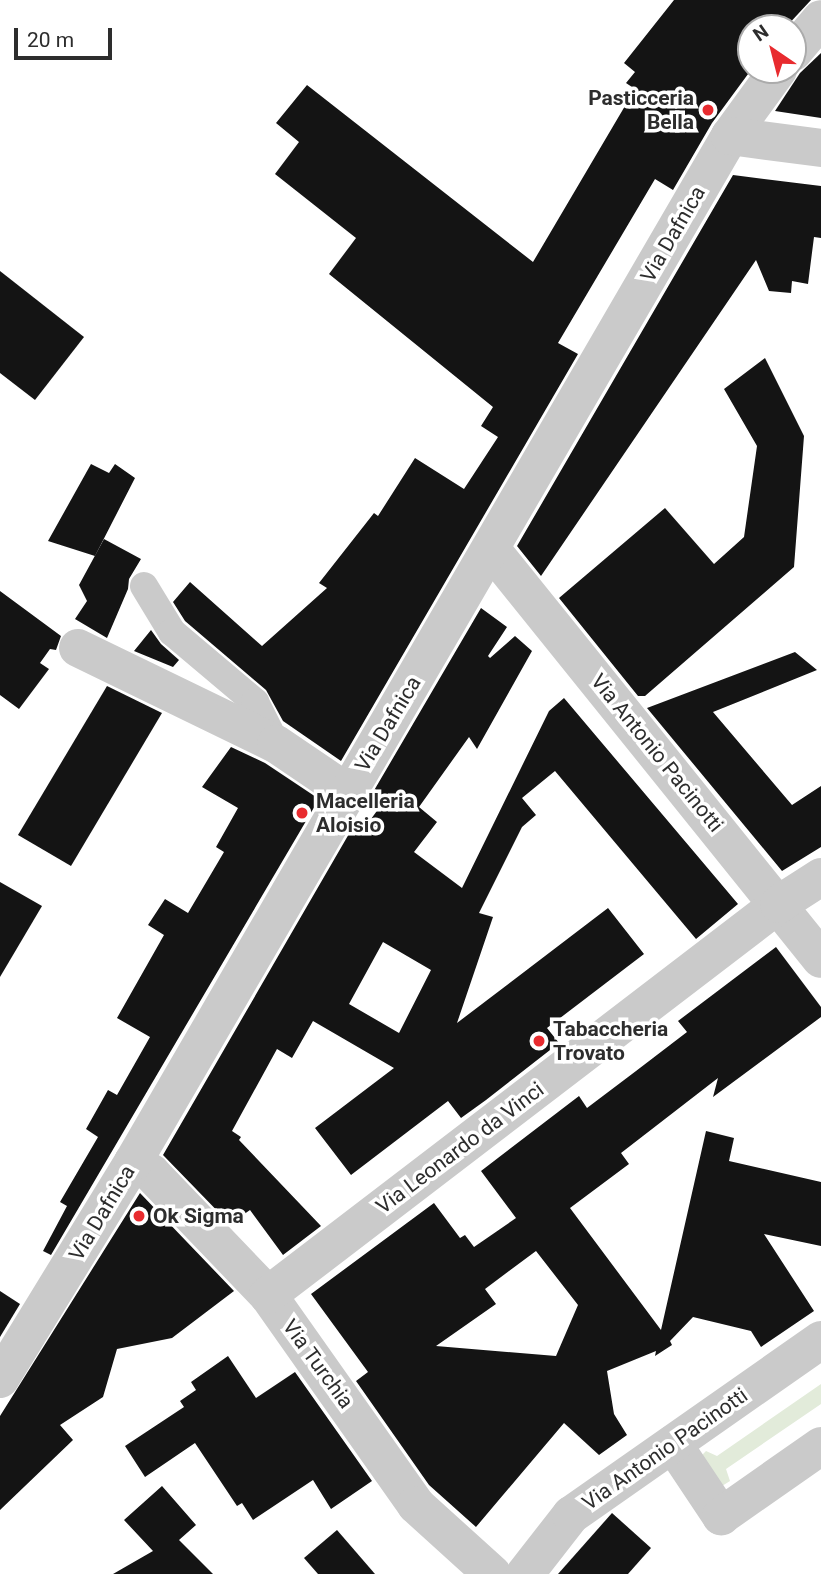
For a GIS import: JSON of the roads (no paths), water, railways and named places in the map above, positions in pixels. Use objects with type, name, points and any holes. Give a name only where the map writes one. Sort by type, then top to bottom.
[{"type":"street","points":[[807,36],[821,19]]},
{"type":"street","name":"Via Dafnica","points":[[2,1370],[133,1162],[730,136],[766,84]]},
{"type":"street","points":[[730,136],[821,148]]},
{"type":"street","name":"Via Antonio Pacinotti","points":[[491,550],[821,959]]},
{"type":"street","points":[[144,586],[172,632],[255,702],[276,744]]},
{"type":"street","points":[[78,648],[276,744],[347,792]]},
{"type":"street","name":"Via Leonardo da Vinci","points":[[268,1295],[779,904],[821,877]]},
{"type":"street","name":"Via Turchia","points":[[133,1162],[151,1173],[268,1295],[416,1505],[492,1574]]},
{"type":"street","name":"Via Antonio Pacinotti","points":[[525,1574],[571,1515],[821,1340]]},
{"type":"street","points":[[673,1444],[721,1516],[821,1446]]},
{"type":"place","name":"Pasticceria Bella","points":[[708,110]]},
{"type":"place","name":"Macelleria Aloisio","points":[[302,813]]},
{"type":"place","name":"Tabaccheria Trovato","points":[[539,1041]]},
{"type":"place","name":"Ok Sigma","points":[[139,1216]]}]
